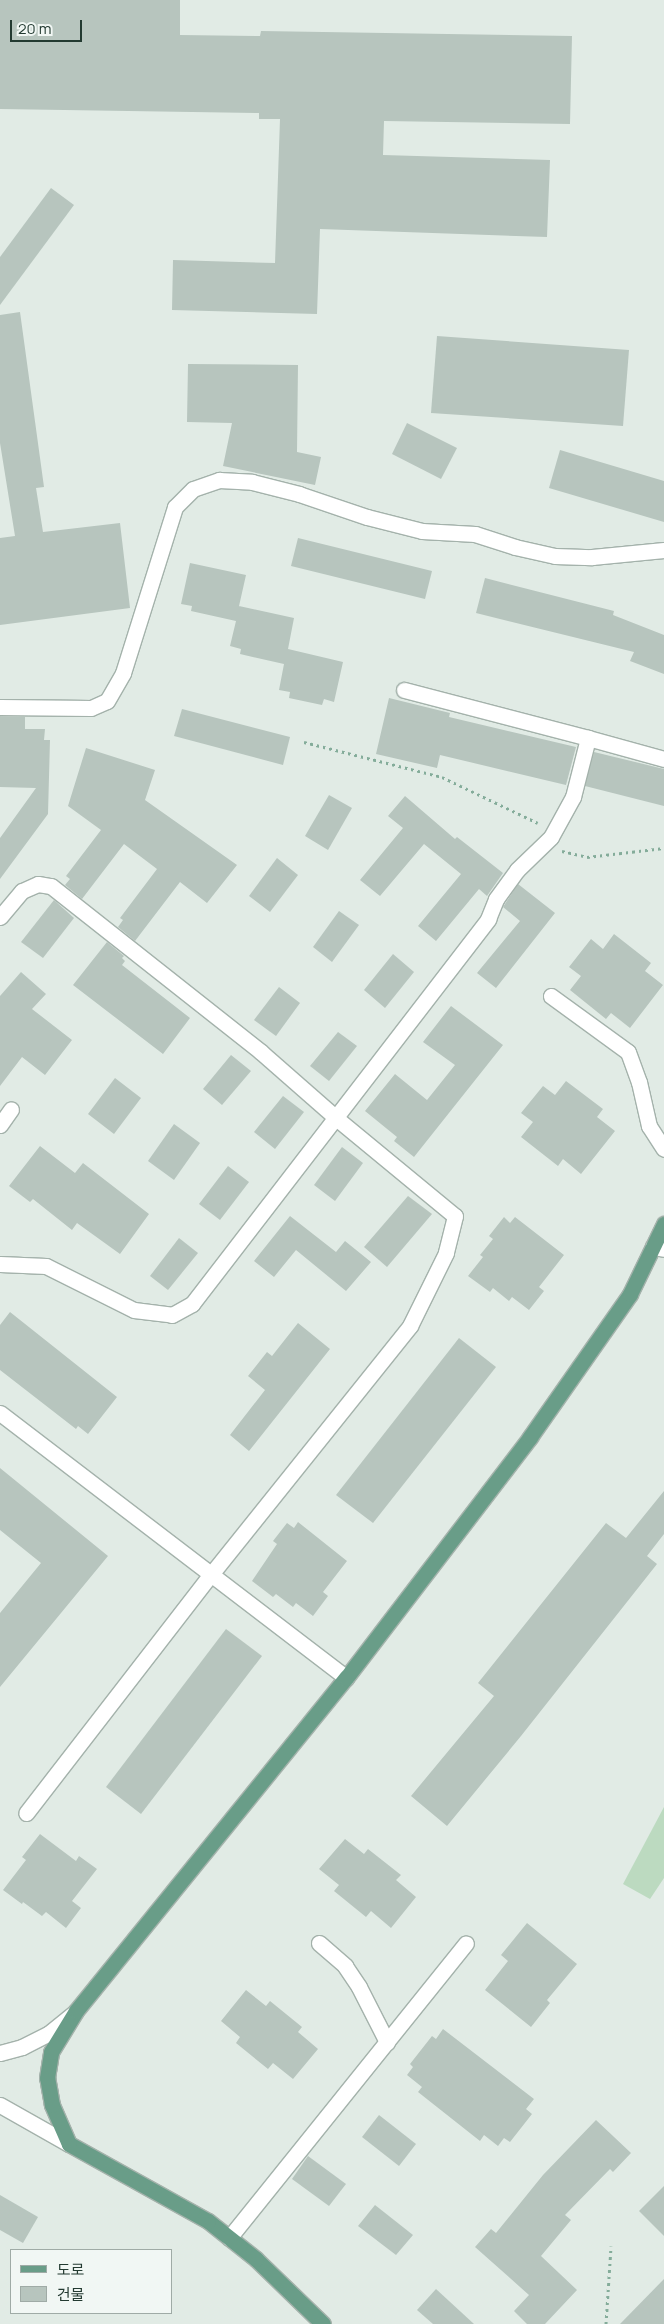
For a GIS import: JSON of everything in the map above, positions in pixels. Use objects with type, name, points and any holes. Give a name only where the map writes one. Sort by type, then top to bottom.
[{"type":"main road","points":[[323,2324],[256,2259],[208,2221],[69,2144],[52,2105],[47,2078],[51,2052],[76,2011],[346,1678],[530,1437],[630,1294],[659,1248],[664,1224]]},
{"type":"street","points":[[0,707],[91,708],[107,701],[123,673],[175,507],[193,489],[220,480],[252,482],[367,517],[422,530],[476,534],[515,547],[555,556],[592,557],[664,550]]},
{"type":"street","points":[[404,690],[664,758]]},
{"type":"street","points":[[0,1264],[46,1266],[134,1310],[172,1315],[192,1304],[488,919],[496,899],[517,870],[551,837],[573,797],[588,738]]},
{"type":"street","points":[[0,917],[22,891],[38,884],[52,886],[261,1052],[336,1118],[455,1216],[446,1253],[410,1326],[211,1574],[26,1813]]},
{"type":"street","points":[[551,996],[628,1052],[639,1082],[650,1126],[664,1149]]},
{"type":"street","points":[[0,1125],[11,1110]]},
{"type":"street","points":[[0,1412],[346,1678]]},
{"type":"street","points":[[230,2238],[466,1943]]},
{"type":"street","points":[[319,1944],[345,1966],[359,1987],[387,2042]]},
{"type":"street","points":[[0,2053],[22,2047],[48,2034],[76,2011]]},
{"type":"street","points":[[0,2105],[69,2144]]},
{"type":"path","points":[[304,742],[442,777],[535,820],[551,837],[558,850],[587,857],[664,848]]},
{"type":"path","points":[[606,2324],[611,2246]]},
{"type":"green space","points":[[664,1807],[664,1878],[650,1899],[623,1884]]},
{"type":"building","points":[[0,0],[180,0],[180,35],[260,36],[261,31],[572,36],[570,124],[384,121],[383,155],[550,160],[547,237],[320,229],[317,314],[172,310],[173,260],[275,263],[280,119],[259,119],[259,113],[0,109]]},
{"type":"building","points":[[51,188],[74,205],[0,305],[0,257]]},
{"type":"building","points":[[20,312],[44,487],[36,488],[43,532],[120,523],[130,608],[0,625],[0,538],[15,536],[0,443],[0,315]]},
{"type":"building","points":[[437,336],[629,350],[623,426],[431,413]]},
{"type":"building","points":[[188,364],[298,365],[297,452],[321,457],[315,485],[223,466],[232,423],[187,422]]},
{"type":"building","points":[[407,423],[457,448],[441,479],[392,454]]},
{"type":"building","points":[[560,450],[664,481],[664,522],[549,488]]},
{"type":"building","points":[[298,538],[432,571],[425,599],[291,566]]},
{"type":"building","points":[[190,563],[246,575],[239,606],[294,618],[288,649],[343,662],[334,702],[324,699],[322,705],[289,698],[290,692],[279,690],[284,664],[240,654],[241,649],[230,646],[236,621],[191,611],[192,606],[181,604]]},
{"type":"building","points":[[485,578],[614,611],[613,615],[664,635],[664,674],[630,661],[634,652],[476,613]]},
{"type":"building","points":[[389,698],[450,713],[449,717],[576,747],[566,785],[440,755],[437,768],[376,754]]},
{"type":"building","points":[[182,709],[290,737],[283,765],[174,736]]},
{"type":"building","points":[[0,716],[25,717],[25,729],[45,729],[44,740],[50,740],[48,814],[0,879],[0,838],[36,788],[0,787]]},
{"type":"building","points":[[86,748],[155,770],[145,800],[237,865],[207,903],[180,882],[135,941],[118,927],[123,920],[120,918],[157,869],[124,844],[82,899],[65,885],[70,879],[66,876],[101,830],[68,806]]},
{"type":"building","points":[[594,752],[664,769],[664,806],[585,786]]},
{"type":"building","points":[[329,795],[352,808],[328,850],[305,836]]},
{"type":"building","points":[[405,796],[455,839],[457,837],[503,873],[487,896],[479,889],[436,941],[418,926],[461,874],[424,844],[380,896],[360,880],[403,828],[388,816]]},
{"type":"building","points":[[277,858],[298,875],[270,912],[249,896]]},
{"type":"building","points":[[518,884],[555,913],[496,988],[477,973],[520,921],[503,907]]},
{"type":"building","points":[[54,900],[74,918],[43,958],[21,942]]},
{"type":"building","points":[[339,911],[359,925],[332,962],[313,947]]},
{"type":"building","points":[[614,934],[651,963],[645,971],[663,985],[630,1028],[611,1013],[606,1019],[570,990],[581,976],[569,967],[591,939],[603,949]]},
{"type":"building","points":[[107,942],[124,956],[122,958],[125,961],[122,965],[190,1018],[163,1054],[73,985]]},
{"type":"building","points":[[393,954],[414,972],[385,1008],[364,990]]},
{"type":"building","points":[[21,972],[46,994],[32,1009],[72,1040],[45,1075],[22,1057],[0,1086],[0,996]]},
{"type":"building","points":[[279,987],[300,1003],[276,1036],[254,1020]]},
{"type":"building","points":[[451,1006],[503,1045],[414,1157],[394,1141],[397,1137],[365,1111],[395,1074],[427,1100],[455,1065],[423,1042]]},
{"type":"building","points":[[338,1032],[357,1046],[329,1081],[310,1066]]},
{"type":"building","points":[[231,1055],[251,1071],[222,1105],[203,1089]]},
{"type":"building","points":[[115,1078],[141,1098],[114,1134],[88,1114]]},
{"type":"building","points":[[566,1081],[603,1109],[597,1117],[615,1131],[581,1174],[563,1159],[558,1166],[521,1137],[533,1122],[521,1113],[543,1086],[555,1095]]},
{"type":"building","points":[[283,1096],[304,1112],[275,1149],[254,1132]]},
{"type":"building","points":[[174,1124],[200,1143],[174,1180],[148,1161]]},
{"type":"building","points":[[40,1146],[75,1173],[83,1163],[149,1214],[120,1254],[77,1223],[72,1230],[33,1199],[30,1202],[9,1186]]},
{"type":"building","points":[[342,1147],[363,1163],[335,1201],[314,1185]]},
{"type":"building","points":[[228,1166],[249,1182],[220,1220],[199,1204]]},
{"type":"building","points":[[408,1196],[432,1214],[387,1267],[364,1247]]},
{"type":"building","points":[[290,1216],[336,1252],[345,1241],[371,1262],[346,1291],[296,1250],[274,1277],[254,1261]]},
{"type":"building","points":[[504,1217],[510,1223],[515,1217],[564,1255],[539,1287],[544,1291],[529,1310],[512,1297],[509,1301],[493,1288],[490,1292],[468,1276],[483,1257],[480,1255],[493,1239],[489,1236]]},
{"type":"building","points":[[179,1238],[198,1253],[168,1290],[150,1276]]},
{"type":"building","points":[[10,1312],[117,1397],[88,1434],[78,1426],[76,1429],[0,1370],[0,1325]]},
{"type":"building","points":[[298,1323],[330,1349],[249,1451],[230,1435],[265,1390],[248,1376],[267,1352],[272,1356]]},
{"type":"building","points":[[459,1338],[496,1367],[373,1523],[336,1495]]},
{"type":"building","points":[[0,1468],[108,1556],[0,1687],[0,1613],[41,1563],[0,1530]]},
{"type":"building","points":[[664,1491],[664,1534],[647,1556],[657,1564],[447,1826],[411,1796],[494,1696],[478,1683],[606,1523],[626,1538]]},
{"type":"building","points":[[298,1522],[347,1561],[323,1592],[328,1596],[313,1616],[296,1603],[293,1607],[276,1594],[273,1597],[252,1581],[277,1544],[273,1541],[287,1523],[294,1528]]},
{"type":"building","points":[[226,1629],[262,1656],[141,1814],[106,1787]]},
{"type":"building","points":[[40,1834],[76,1861],[79,1856],[97,1869],[72,1901],[81,1908],[66,1928],[46,1912],[42,1916],[3,1890],[26,1860],[22,1857]]},
{"type":"building","points":[[345,1839],[364,1854],[368,1849],[401,1875],[396,1880],[416,1897],[391,1928],[371,1911],[366,1917],[334,1891],[339,1885],[319,1869]]},
{"type":"building","points":[[527,1923],[577,1964],[547,2000],[550,2003],[531,2027],[485,1990],[508,1961],[501,1955]]},
{"type":"building","points":[[246,1990],[266,2006],[270,2001],[302,2027],[298,2032],[318,2049],[293,2079],[273,2063],[268,2069],[236,2043],[240,2037],[221,2021]]},
{"type":"building","points":[[443,2029],[534,2099],[526,2109],[532,2114],[510,2142],[504,2138],[498,2146],[484,2135],[480,2141],[418,2092],[422,2087],[407,2075],[413,2067],[410,2064],[432,2036],[436,2039]]},
{"type":"building","points":[[379,2115],[416,2144],[399,2166],[362,2137]]},
{"type":"building","points":[[596,2120],[631,2153],[613,2172],[610,2169],[565,2215],[571,2220],[541,2256],[577,2290],[545,2324],[527,2324],[514,2311],[529,2295],[475,2247],[491,2229],[496,2233],[543,2175]]},
{"type":"building","points":[[308,2156],[346,2184],[329,2206],[292,2179]]},
{"type":"building","points":[[664,2186],[664,2236],[639,2211]]},
{"type":"building","points":[[0,2195],[38,2217],[23,2243],[0,2230]]},
{"type":"building","points":[[375,2205],[413,2235],[396,2255],[358,2226]]},
{"type":"building","points":[[664,2279],[664,2324],[620,2324]]},
{"type":"building","points":[[436,2289],[474,2324],[433,2324],[417,2310]]}]
